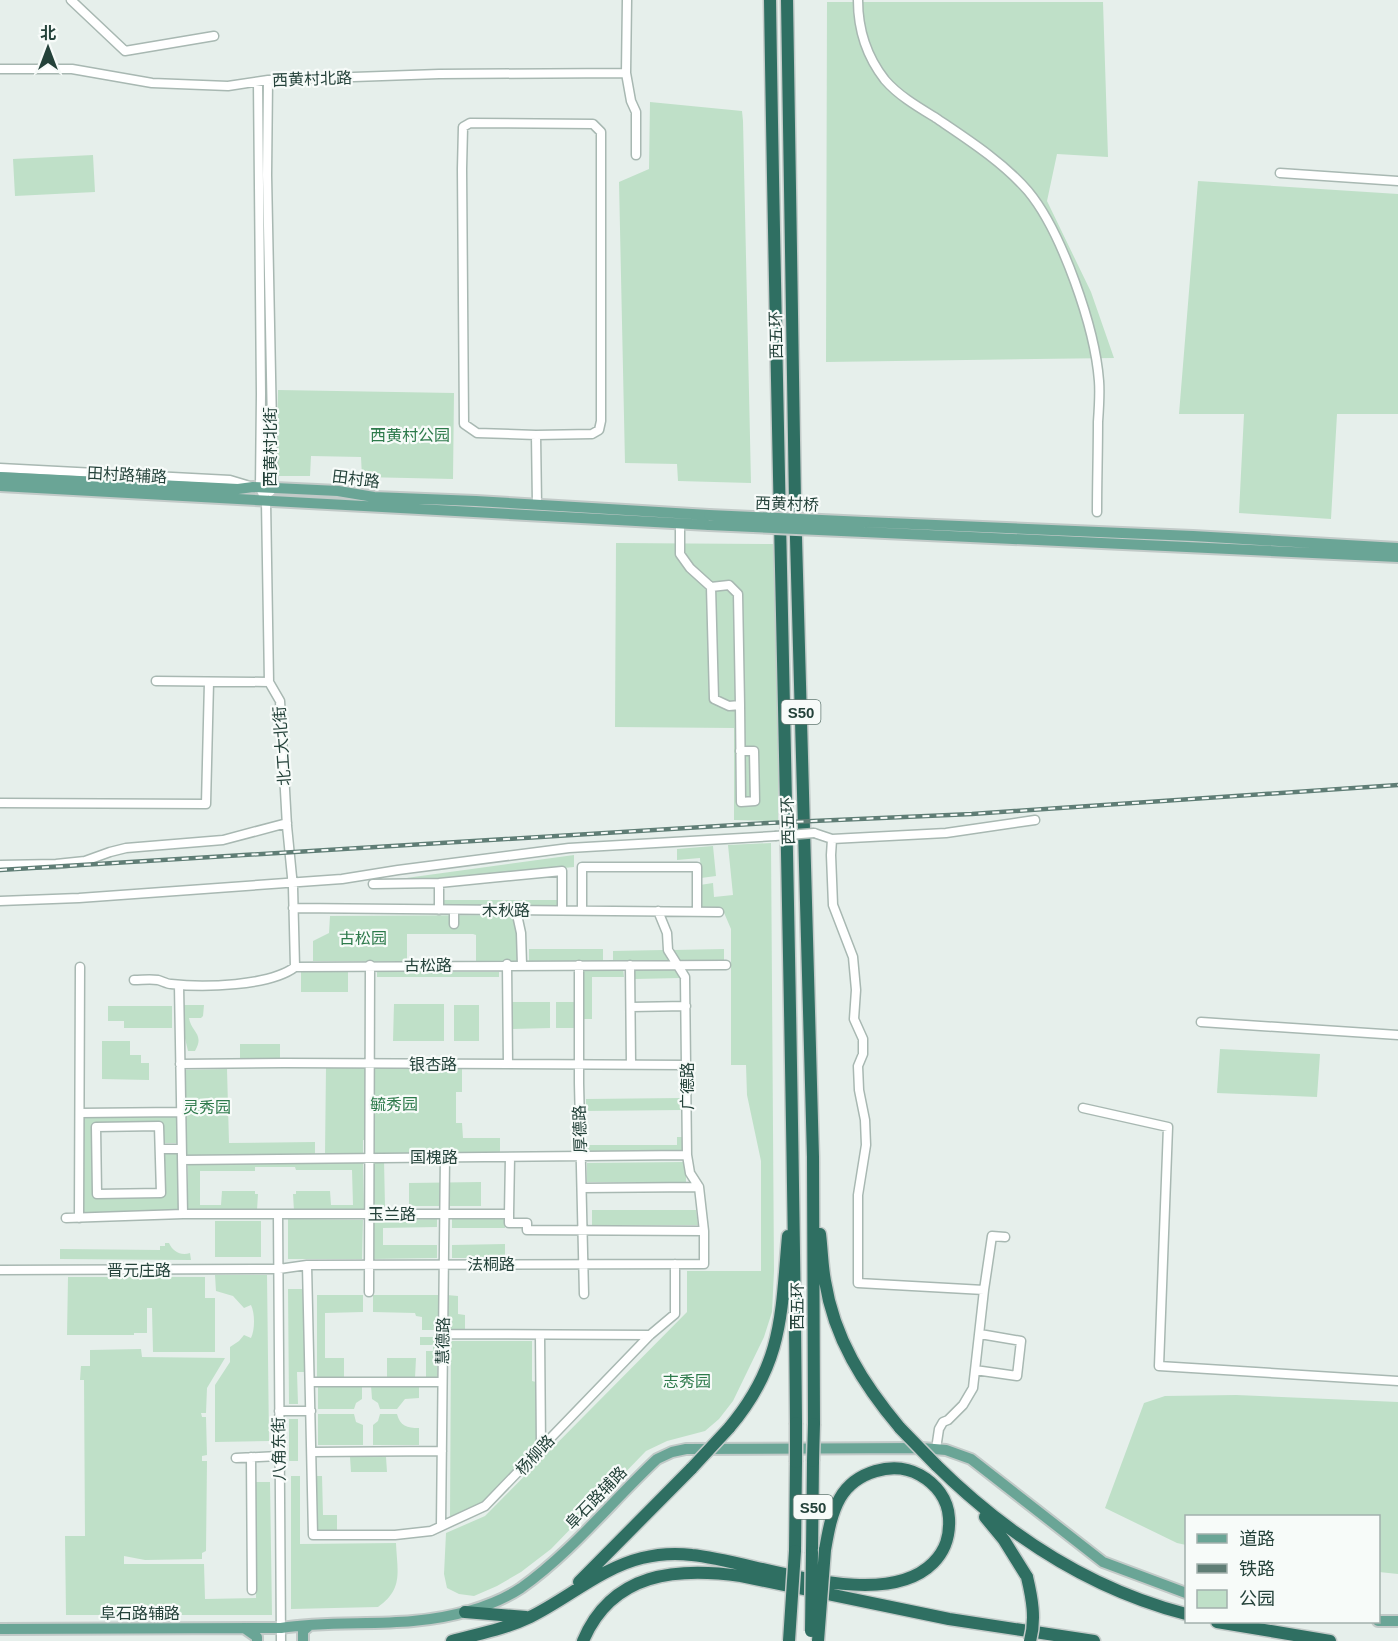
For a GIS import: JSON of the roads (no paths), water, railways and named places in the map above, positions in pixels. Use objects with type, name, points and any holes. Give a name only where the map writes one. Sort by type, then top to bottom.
[{"type":"highway","name":"西五环","points":[[770,0],[776,395],[794,1157],[796,1424],[794,1641]]},
{"type":"highway","name":"西五环","points":[[787,0],[795,502],[813,1157],[813,1461],[818,1551],[811,1641]]},
{"type":"highway","points":[[558,1601],[591,1571],[692,1468],[729,1428],[754,1395],[775,1348],[781,1321],[794,1157]]},
{"type":"highway","points":[[813,1157],[825,1280],[833,1318],[842,1343],[876,1400],[936,1465],[999,1522],[1086,1577],[1148,1602],[1185,1614]]},
{"type":"highway","points":[[452,1641],[505,1628],[530,1617],[624,1564],[666,1554],[692,1555],[778,1573],[838,1582],[877,1586],[911,1579],[927,1570],[939,1558],[946,1544],[949,1529],[948,1512],[945,1500],[935,1485],[918,1474],[901,1469],[883,1469],[865,1475],[851,1485],[841,1497],[818,1551],[818,1641]]},
{"type":"highway","points":[[966,1494],[1004,1540],[1027,1577],[1034,1618],[1030,1641]]},
{"type":"highway","points":[[789,1641],[795,1551]]},
{"type":"highway","points":[[584,1641],[596,1618],[609,1603],[629,1588],[647,1579],[665,1574],[713,1572],[949,1619],[1094,1641]]},
{"type":"highway","points":[[465,1612],[530,1617]]},
{"type":"highway","points":[[1223,1623],[1330,1641]]},
{"type":"main road","name":"田村路","points":[[0,477],[238,489],[338,491],[374,497],[537,505],[709,520]]},
{"type":"main road","name":"田村路","points":[[0,486],[680,523],[709,520]]},
{"type":"main road","name":"西黄村桥","points":[[709,520],[865,527]]},
{"type":"main road","points":[[865,527],[1193,536],[1398,548]]},
{"type":"main road","points":[[865,527],[1398,556]]},
{"type":"main road","name":"阜石路辅路","points":[[0,1629],[281,1628],[414,1621],[465,1612],[494,1602],[520,1588],[562,1554],[657,1459],[672,1452],[706,1448],[946,1450],[971,1460],[1103,1562],[1185,1593]]},
{"type":"main road","points":[[1380,1621],[1398,1621]]},
{"type":"main road","points":[[303,1641],[303,1631],[310,1625]]},
{"type":"main road","points":[[244,1628],[257,1637],[257,1641]]},
{"type":"street","points":[[71,0],[125,51],[214,36]]},
{"type":"street","points":[[627,0],[626,73],[636,112],[636,155]]},
{"type":"street","points":[[858,0],[862,34],[871,59],[885,79],[899,94],[971,142],[1007,171],[1028,191],[1047,219],[1072,274],[1092,342],[1099,381],[1097,512]]},
{"type":"street","name":"西黄村北路","points":[[0,69],[72,69],[152,82],[228,86],[268,80],[439,74],[626,73]]},
{"type":"street","name":"西黄村北街","points":[[258,82],[261,394],[256,488],[266,501],[273,489],[267,175],[268,80]]},
{"type":"street","points":[[470,123],[593,124],[600,132],[601,421],[599,430],[592,434],[536,435],[477,433],[466,428],[463,421],[462,159],[463,127],[470,123]]},
{"type":"street","points":[[1280,173],[1398,181]]},
{"type":"street","points":[[536,435],[537,505]]},
{"type":"street","name":"田村路辅路","points":[[0,468],[230,480],[256,488]]},
{"type":"street","name":"北工大北街","points":[[266,501],[269,682],[280,701],[295,967]]},
{"type":"street","points":[[680,523],[680,554],[690,568],[711,587],[714,699],[729,706],[740,705]]},
{"type":"street","points":[[711,587],[729,585],[738,594],[740,705],[740,751],[741,802],[755,801],[754,751],[740,751]]},
{"type":"street","points":[[156,681],[269,682]]},
{"type":"street","points":[[0,803],[206,804],[209,682]]},
{"type":"street","points":[[0,901],[292,885],[570,848],[814,833],[832,839],[946,833],[1035,820]]},
{"type":"street","points":[[0,865],[85,861],[126,848],[223,840],[287,823]]},
{"type":"street","points":[[832,839],[833,905],[852,957],[856,990],[854,1019],[863,1039],[863,1054],[858,1066],[866,1145],[858,1195],[858,1283],[984,1290]]},
{"type":"street","points":[[582,910],[582,867],[697,867],[697,911]]},
{"type":"street","points":[[373,884],[439,883],[562,871],[562,910]]},
{"type":"street","points":[[439,883],[439,910]]},
{"type":"street","name":"木秋路","points":[[293,908],[719,912]]},
{"type":"street","points":[[454,910],[454,924]]},
{"type":"street","points":[[516,910],[521,933],[522,964]]},
{"type":"street","name":"广德路","points":[[658,911],[667,933],[668,950],[685,976],[687,1155],[690,1173],[699,1187],[704,1231],[704,1264]]},
{"type":"street","points":[[507,964],[508,1064]]},
{"type":"street","name":"古松路","points":[[134,981],[158,981],[179,985],[239,984],[275,978],[295,967],[726,964]]},
{"type":"street","points":[[369,1292],[370,965]]},
{"type":"street","name":"厚德路","points":[[579,965],[584,1294]]},
{"type":"street","points":[[630,965],[631,1064]]},
{"type":"street","points":[[79,1218],[80,967]]},
{"type":"street","points":[[179,985],[183,1214]]},
{"type":"street","points":[[631,1007],[686,1006]]},
{"type":"street","points":[[1201,1022],[1398,1035]]},
{"type":"street","name":"银杏路","points":[[180,1064],[687,1065]]},
{"type":"street","points":[[1083,1108],[1168,1127],[1159,1366],[1398,1381]]},
{"type":"street","points":[[80,1113],[181,1112]]},
{"type":"street","points":[[159,1126],[160,1149],[161,1193],[97,1194],[96,1127],[159,1126]]},
{"type":"street","points":[[160,1149],[181,1149]]},
{"type":"street","name":"国槐路","points":[[182,1160],[687,1155]]},
{"type":"street","name":"慧德路","points":[[441,1526],[445,1156]]},
{"type":"street","points":[[510,1157],[509,1223],[527,1223],[527,1230],[704,1231]]},
{"type":"street","points":[[582,1188],[699,1187]]},
{"type":"street","name":"玉兰路","points":[[66,1218],[183,1214],[509,1214]]},
{"type":"street","name":"八角东街","points":[[278,1214],[281,1641]]},
{"type":"street","points":[[936,1449],[939,1429],[943,1422],[963,1405],[974,1388],[992,1236],[1005,1237]]},
{"type":"street","name":"杨柳路","points":[[312,1452],[313,1535],[395,1535],[431,1531],[485,1506],[650,1335],[675,1314],[675,1264]]},
{"type":"street","name":"法桐路","points":[[279,1269],[307,1265],[704,1264]]},
{"type":"street","points":[[307,1265],[312,1452],[442,1451]]},
{"type":"street","name":"晋元庄路","points":[[0,1270],[279,1269]]},
{"type":"street","points":[[442,1334],[650,1335]]},
{"type":"street","points":[[975,1370],[1017,1376],[1022,1341],[980,1334]]},
{"type":"street","points":[[540,1335],[541,1448]]},
{"type":"street","points":[[310,1382],[442,1382]]},
{"type":"street","points":[[417,1382],[442,1382]]},
{"type":"street","points":[[279,1411],[311,1412]]},
{"type":"street","points":[[236,1458],[279,1456]]},
{"type":"street","points":[[251,1457],[252,1590]]},
{"type":"railway","points":[[0,870],[768,823],[972,814],[1398,785]]},
{"type":"park label","name":"西黄村公园","points":[[410,435]]},
{"type":"park label","name":"古松园","points":[[363,938]]},
{"type":"park label","name":"毓秀园","points":[[394,1104]]},
{"type":"park label","name":"灵秀园","points":[[207,1107]]},
{"type":"park label","name":"志秀园","points":[[687,1381]]}]
